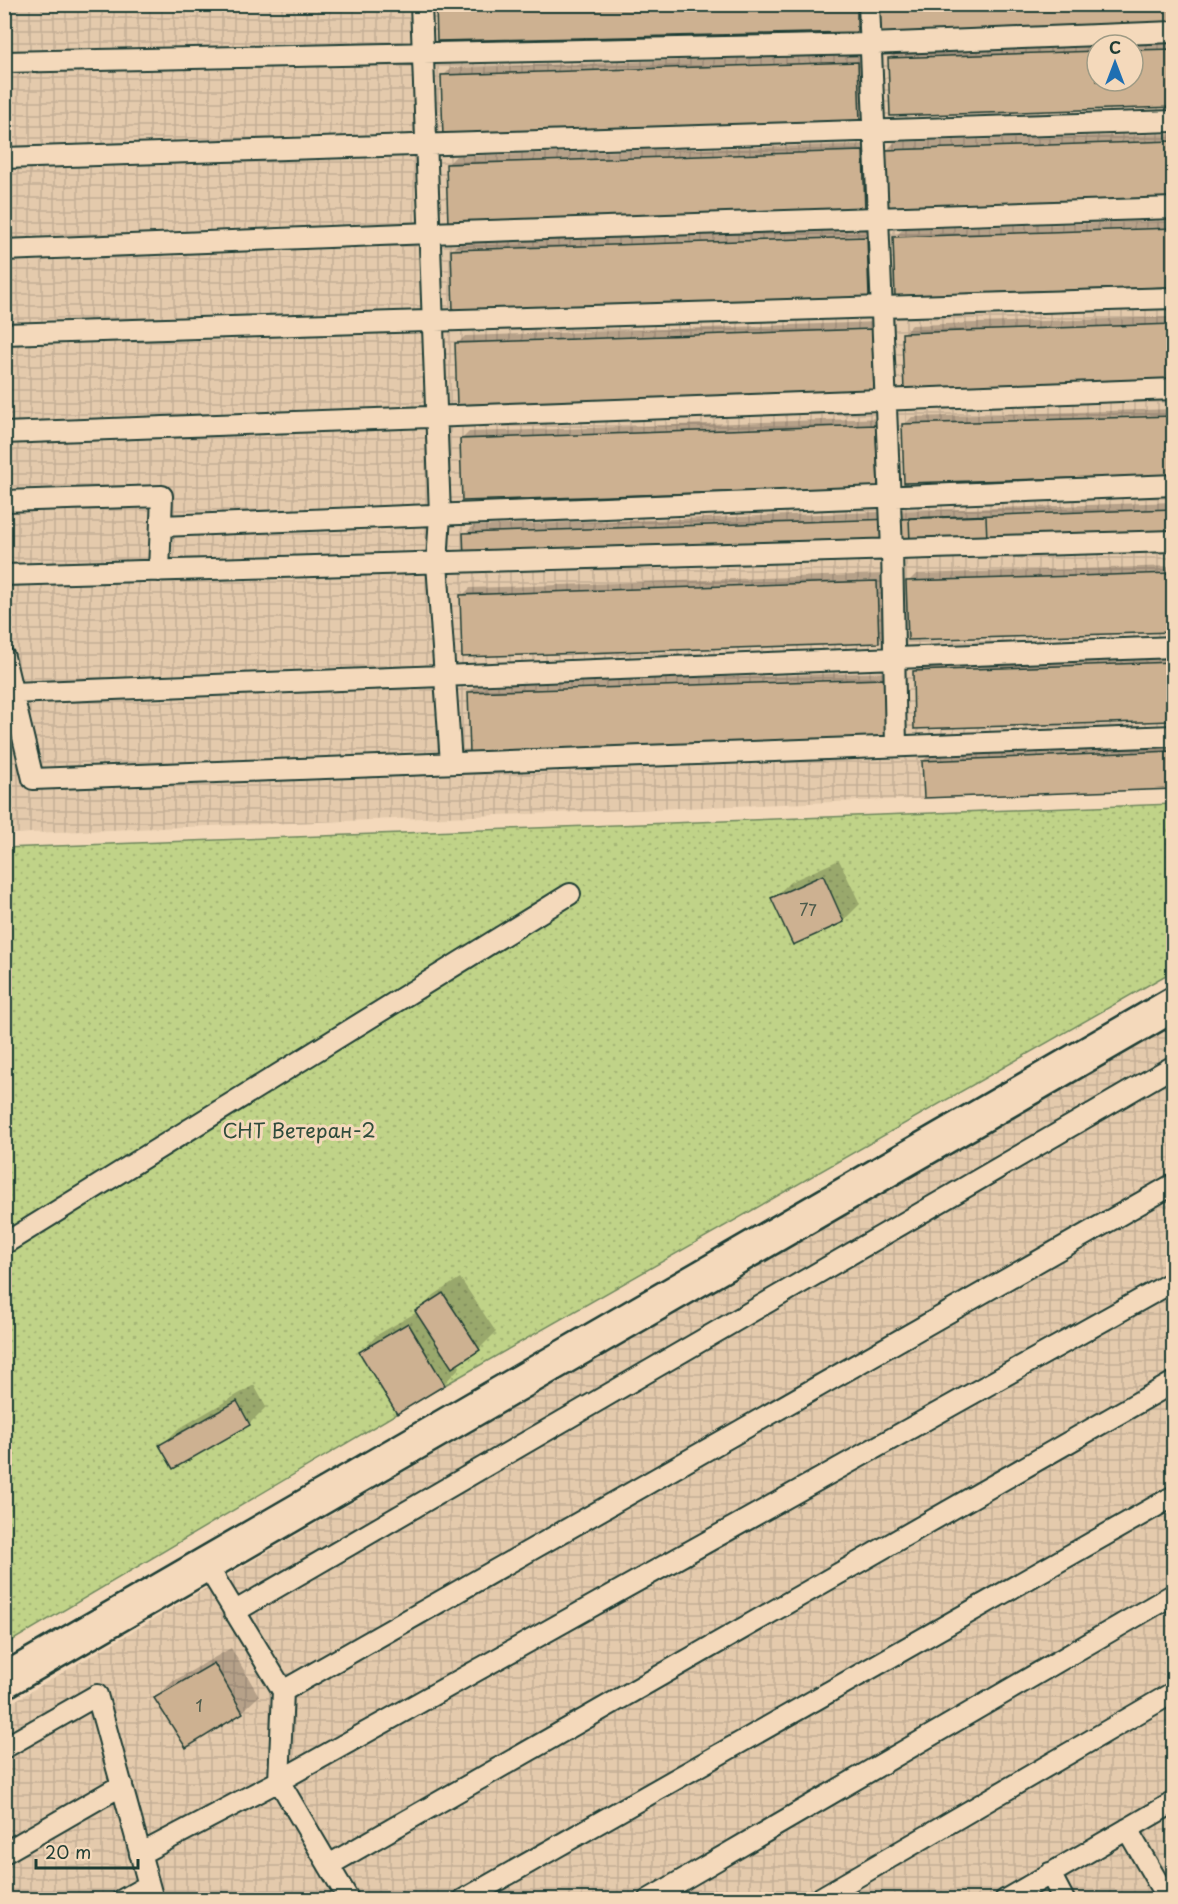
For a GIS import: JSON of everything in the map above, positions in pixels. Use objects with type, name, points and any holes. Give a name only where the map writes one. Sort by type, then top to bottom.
[{"type":"street","points":[[4,1682],[1173,1004]]},
{"type":"lane","points":[[421,4],[440,515],[437,563],[447,676],[451,763]]},
{"type":"lane","points":[[869,4],[892,550],[896,746]]},
{"type":"lane","points":[[4,62],[423,51],[870,44],[1173,32]]},
{"type":"lane","points":[[4,159],[1173,121]]},
{"type":"lane","points":[[4,250],[1173,208]]},
{"type":"lane","points":[[4,334],[1173,298]]},
{"type":"lane","points":[[4,433],[1173,389]]},
{"type":"lane","points":[[162,525],[1173,485]]},
{"type":"lane","points":[[4,501],[162,496],[159,571]]},
{"type":"lane","points":[[4,575],[1173,541]]},
{"type":"lane","points":[[13,693],[1173,647]]},
{"type":"lane","points":[[4,657],[33,779],[1173,736]]},
{"type":"lane","points":[[4,1244],[570,894]]},
{"type":"lane","points":[[234,1612],[1173,1066]]},
{"type":"lane","points":[[283,1691],[1173,1184]]},
{"type":"lane","points":[[140,1854],[279,1780],[1173,1281]]},
{"type":"lane","points":[[329,1865],[1173,1382]]},
{"type":"lane","points":[[463,1899],[1173,1496]]},
{"type":"lane","points":[[206,1564],[283,1691],[279,1780],[350,1899]]},
{"type":"lane","points":[[648,1899],[1173,1594]]},
{"type":"lane","points":[[817,1899],[1173,1692]]},
{"type":"lane","points":[[4,1748],[97,1695],[151,1892],[122,1899]]},
{"type":"lane","points":[[4,1853],[122,1785]]},
{"type":"lane","points":[[1005,1899],[1173,1802]]},
{"type":"lane","points":[[1126,1828],[1168,1899]]},
{"type":"lane","points":[[1050,1873],[1064,1899]]},
{"type":"shaded area","points":[[4,5],[1173,5],[1173,789],[5,834]]},
{"type":"shaded area","points":[[1173,1020],[1173,1899],[5,1899],[4,1707]]},
{"type":"green space","name":"СНТ Ветеран-2","points":[[1173,804],[1173,971],[445,1385],[5,1645],[4,848]]},
{"type":"building","points":[[436,4],[857,4],[857,32],[437,41]]},
{"type":"building","points":[[873,4],[1174,4],[1174,31],[875,41]]},
{"type":"building","points":[[1174,49],[1174,107],[890,116],[888,58],[1085,51],[1085,93],[1145,93],[1145,50]]},
{"type":"building","points":[[858,62],[860,123],[443,137],[441,75]]},
{"type":"building","points":[[1174,141],[1174,199],[887,208],[885,150]]},
{"type":"building","points":[[863,151],[865,212],[448,225],[446,164]]},
{"type":"building","points":[[1174,228],[1174,287],[895,296],[893,237]]},
{"type":"building","points":[[867,237],[869,298],[453,311],[451,250]]},
{"type":"building","points":[[1174,324],[1174,383],[904,392],[902,333]]},
{"type":"building","points":[[872,329],[874,392],[457,405],[455,343]]},
{"type":"building","points":[[1174,416],[1174,475],[904,483],[902,424]]},
{"type":"building","points":[[876,425],[878,487],[462,501],[460,439]]},
{"type":"building","points":[[1174,509],[1174,533],[910,542],[909,518]]},
{"type":"building","points":[[986,516],[987,541],[464,558],[463,533]]},
{"type":"building","points":[[1174,573],[1174,632],[908,640],[906,581]]},
{"type":"building","points":[[877,581],[879,643],[462,657],[460,595]]},
{"type":"building","points":[[1174,662],[1174,721],[914,729],[913,671]]},
{"type":"building","points":[[884,679],[887,741],[470,754],[468,692]]},
{"type":"building","points":[[1174,751],[1174,789],[924,798],[922,761]]},
{"type":"building","points":[[823,875],[844,922],[793,945],[771,898]]},
{"type":"building","points":[[443,1293],[480,1350],[452,1368],[415,1311]]},
{"type":"building","points":[[408,1323],[445,1385],[397,1414],[359,1352]]},
{"type":"building","points":[[237,1401],[250,1425],[173,1469],[159,1445]]},
{"type":"building","points":[[214,1663],[243,1713],[186,1748],[154,1698]]}]
